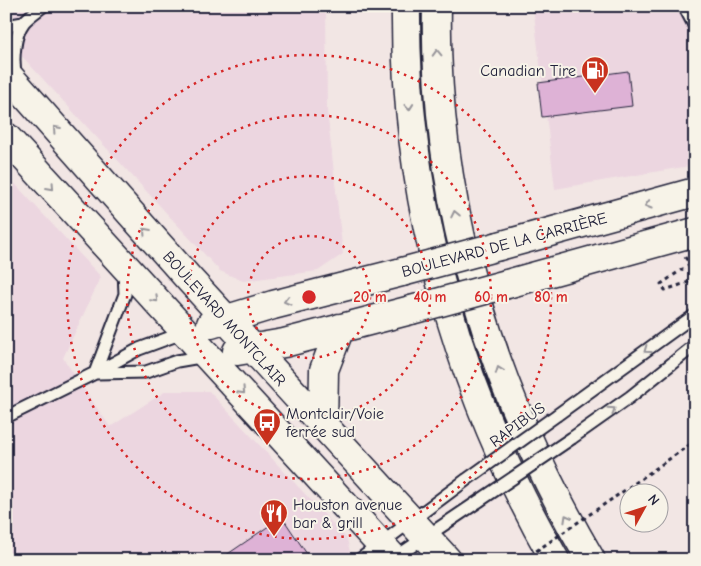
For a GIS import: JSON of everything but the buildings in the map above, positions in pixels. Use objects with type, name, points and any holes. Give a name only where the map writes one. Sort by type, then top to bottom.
[{"type":"main road","points":[[406,6],[407,80],[412,138],[425,219],[439,279],[459,346],[483,413],[518,490],[555,560]]},
{"type":"main road","points":[[437,6],[437,65],[445,150],[453,203],[471,282],[489,340],[518,420],[551,488],[591,560]]},
{"type":"main road","name":"BOULEVARD MONTCLAIR","points":[[12,80],[252,348],[447,560]]},
{"type":"main road","points":[[6,137],[123,266],[209,355],[390,555]]},
{"type":"main road","name":"BOULEVARD DE LA CARRIÈRE","points":[[187,332],[226,319],[695,192]]},
{"type":"main road","points":[[209,355],[252,348],[340,328],[695,232]]},
{"type":"main road","points":[[324,426],[324,370],[340,328]]},
{"type":"lane","points":[[6,26],[23,23],[43,6]]},
{"type":"lane","points":[[684,6],[695,27]]},
{"type":"lane","points":[[12,80],[17,41],[23,23]]},
{"type":"lane","points":[[95,374],[125,294],[123,266]]},
{"type":"lane","name":"RAPIBUS","points":[[359,560],[390,555],[466,480],[695,315]]},
{"type":"lane","points":[[6,417],[95,374],[139,349],[187,332]]},
{"type":"lane","name":"RAPIBUS","points":[[390,555],[419,528],[479,501],[572,438],[638,392],[695,345]]},
{"type":"lane","points":[[95,374],[146,372],[177,361],[209,355]]},
{"type":"path","points":[[685,257],[695,271]]},
{"type":"path","points":[[690,264],[661,284],[666,290],[695,280]]},
{"type":"path","points":[[523,560],[695,441]]},
{"type":"shaded area","points":[[6,6],[326,6],[327,110],[343,254],[318,271],[243,281],[220,271],[6,39]]},
{"type":"shaded area","points":[[533,6],[695,6],[695,165],[555,189]]},
{"type":"shaded area","points":[[6,174],[101,277],[63,358],[110,427],[166,391],[209,391],[347,539],[350,552],[339,560],[6,560]]},
{"type":"place","name":"Canadian Tire","points":[[595,94]]},
{"type":"place","name":"Montclair/Voie ferrée sud","points":[[267,446]]},
{"type":"place","name":"Houston avenue bar & grill","points":[[274,537]]}]
